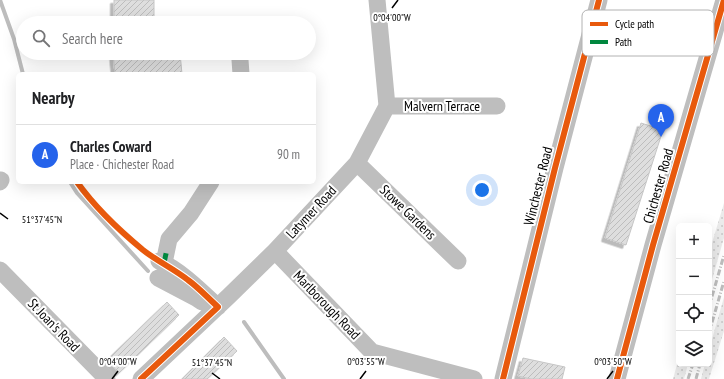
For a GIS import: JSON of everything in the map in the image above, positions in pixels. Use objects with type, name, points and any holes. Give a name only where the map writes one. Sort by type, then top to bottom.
[{"type":"street","points":[[376,0],[387,106]]},
{"type":"street","name":"Winchester Road","points":[[596,10],[599,0]]},
{"type":"street","name":"Chichester Road","points":[[714,35],[724,0]]},
{"type":"street","name":"Winchester Road","points":[[503,379],[584,56]]},
{"type":"street","name":"Chichester Road","points":[[617,379],[653,245],[708,56]]},
{"type":"street","name":"Malvern Terrace","points":[[387,106],[497,106]]},
{"type":"street","name":"Latymer Road","points":[[142,379],[275,251],[357,163],[387,106]]},
{"type":"street","name":"Stowe Gardens","points":[[357,163],[458,261]]},
{"type":"street","points":[[210,184],[191,213],[169,239],[162,263],[189,281],[215,309]]},
{"type":"street","name":"Marlborough Road","points":[[275,251],[372,352],[474,379]]},
{"type":"street","name":"St Joan's Road","points":[[0,270],[107,379]]},
{"type":"shaded area","points":[[724,203],[724,238],[712,280],[712,243]]},
{"type":"shaded area","points":[[724,297],[724,331],[709,379],[701,379],[704,367],[712,367],[712,339]]},
{"type":"shaded area","points":[[676,367],[687,367],[684,379],[673,379]]},
{"type":"building","points":[[114,0],[154,0],[154,16],[114,16]]},
{"type":"building","points":[[114,60],[181,60],[182,72],[115,72]]},
{"type":"building","points":[[641,123],[663,130],[626,245],[605,238]]},
{"type":"building","points":[[167,302],[179,315],[119,373],[107,360]]},
{"type":"building","points":[[224,337],[237,351],[207,379],[182,379]]},
{"type":"building","points":[[523,358],[565,367],[562,379],[531,379],[518,376]]},
{"type":"waterway","points":[[0,0],[16,47]]},
{"type":"waterway","points":[[19,60],[22,72]]},
{"type":"waterway","points":[[71,184],[77,193],[148,271]]},
{"type":"waterway","points":[[244,322],[284,379]]},
{"type":"railway","points":[[712,297],[724,255]]},
{"type":"railway","points":[[710,331],[724,281]]},
{"type":"railway","points":[[688,379],[692,367]]},
{"type":"railway","points":[[696,379],[699,367]]},
{"type":"marked path","points":[[164,263],[167,249]]},
{"type":"cycle path","points":[[596,10],[599,0]]},
{"type":"cycle path","points":[[714,35],[724,0]]},
{"type":"cycle path","points":[[503,379],[584,56]]},
{"type":"cycle path","points":[[617,379],[653,245],[708,56]]},
{"type":"cycle path","points":[[79,184],[99,209],[125,235],[148,254],[192,283],[218,307],[141,379]]},
{"type":"place","name":"Charles Coward","points":[[661,137]]}]
